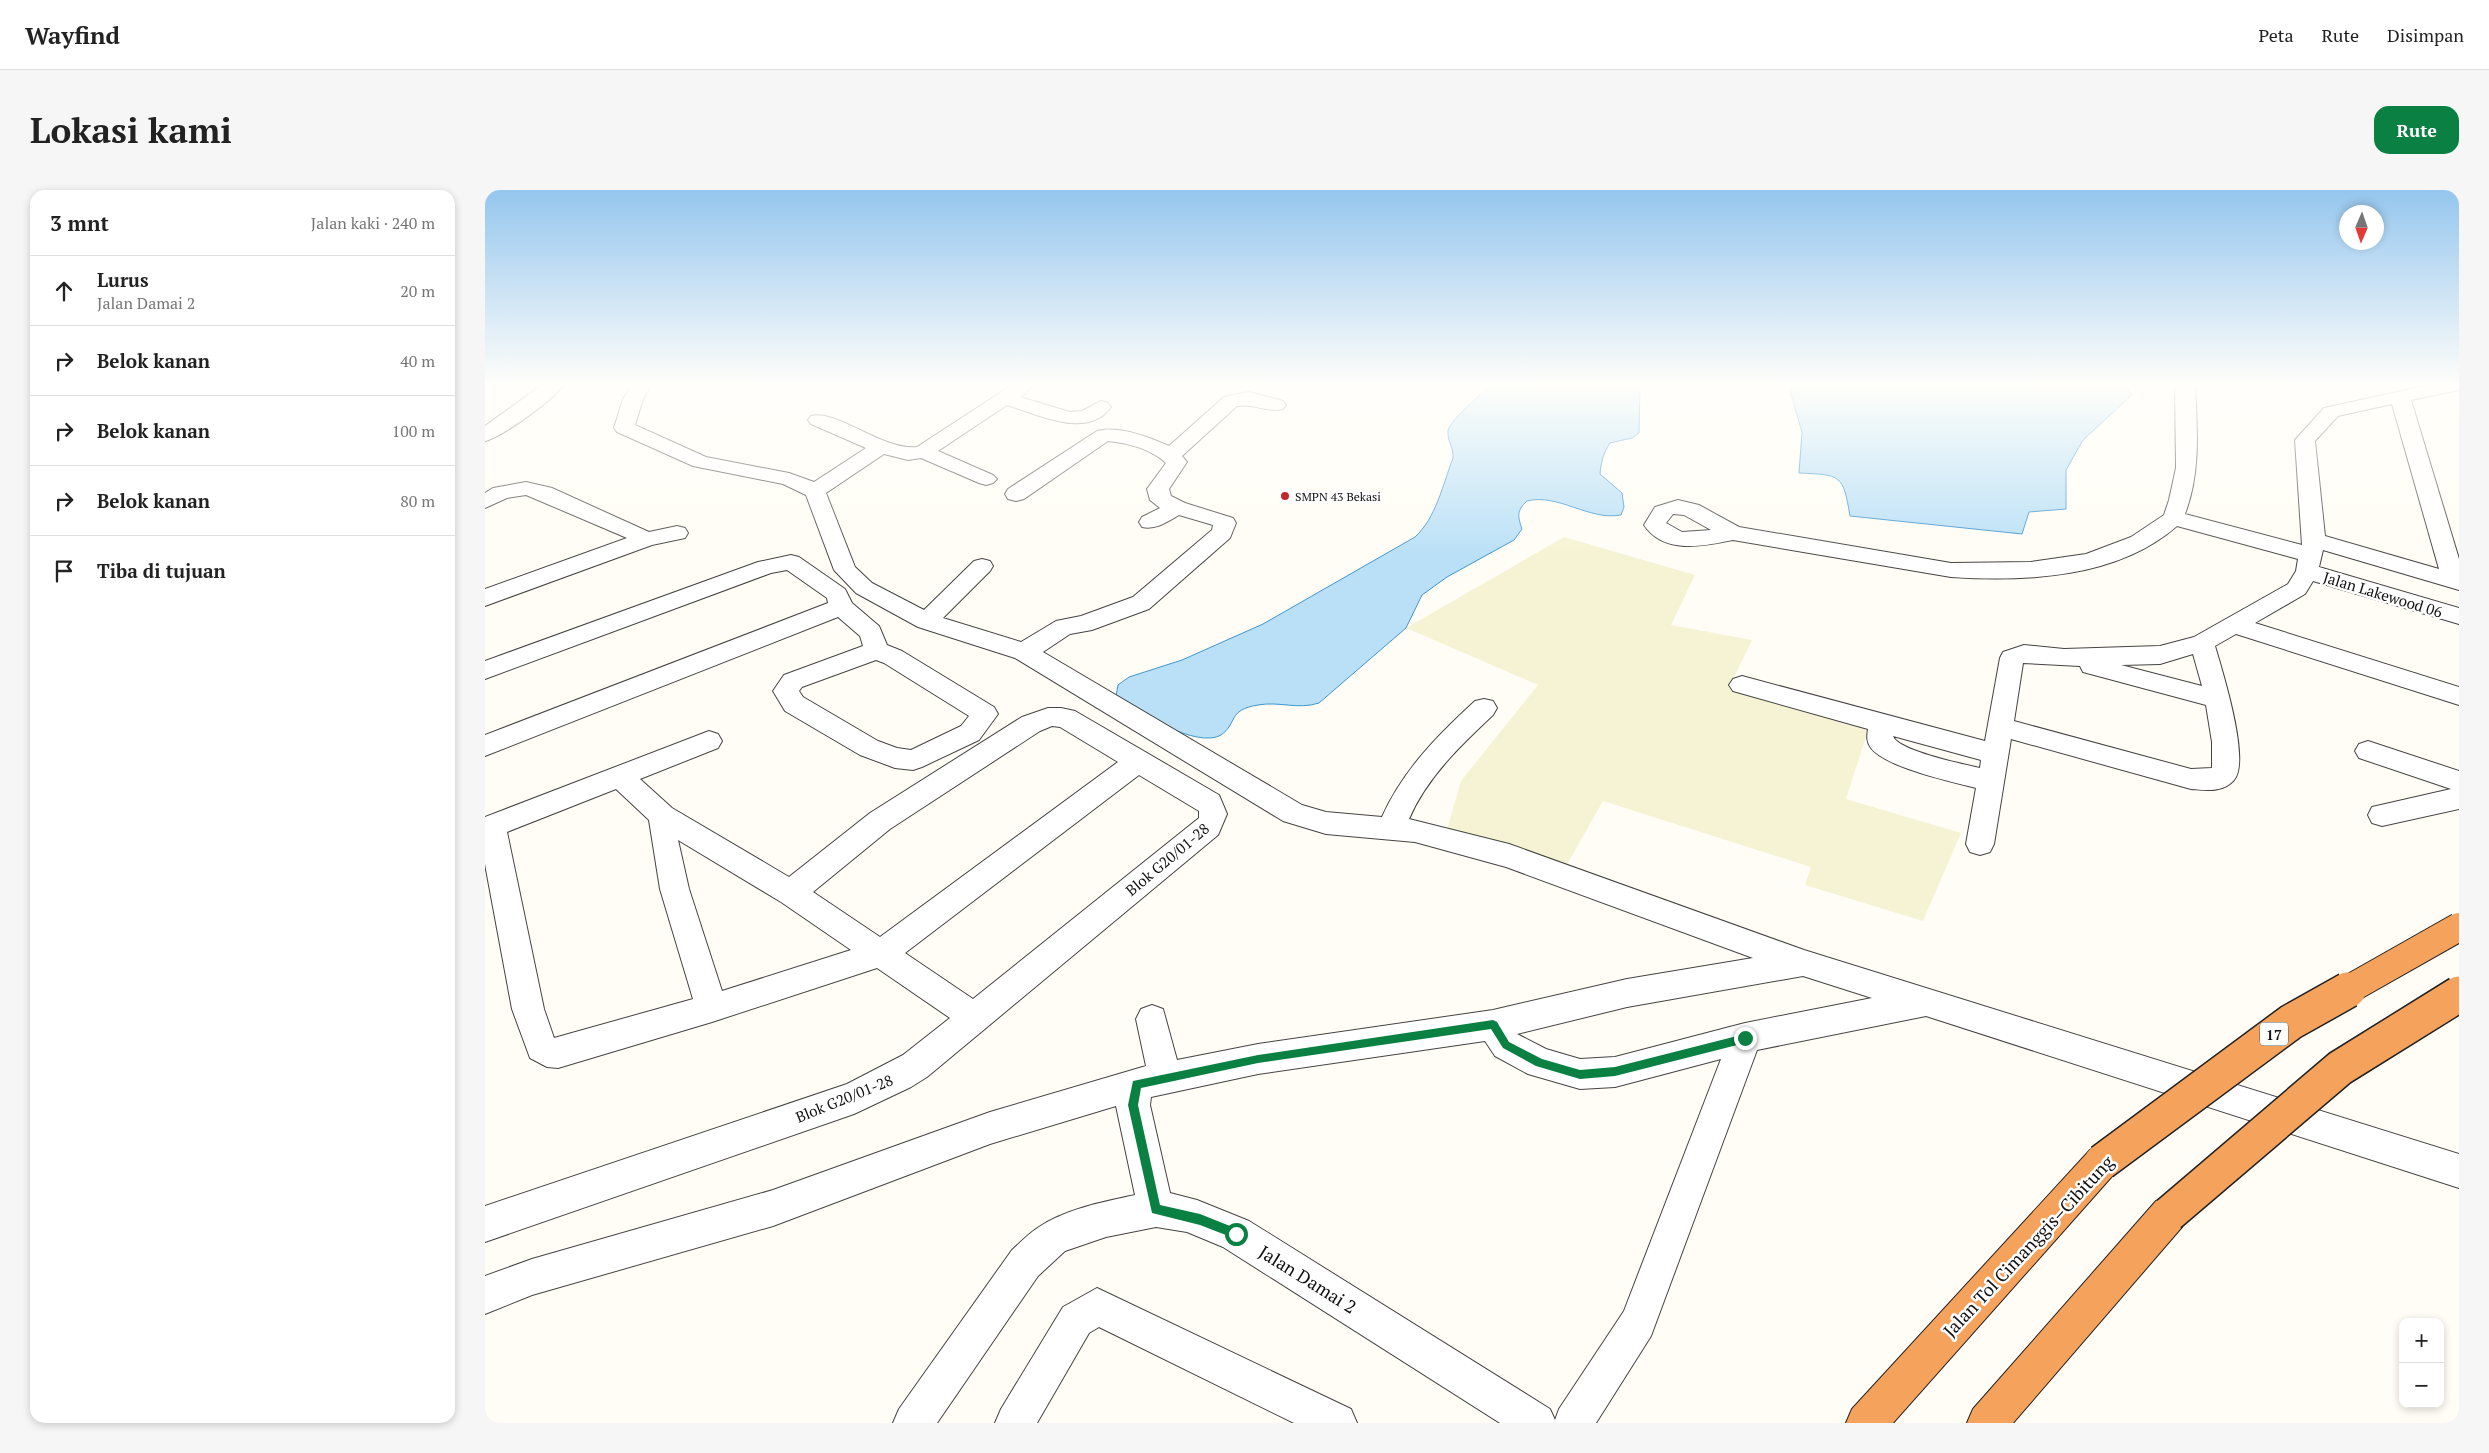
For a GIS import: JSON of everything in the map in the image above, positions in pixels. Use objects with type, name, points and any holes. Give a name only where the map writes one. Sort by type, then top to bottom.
[{"type":"highway","name":"Jalan Tol Cimanggis–Cibitung","points":[[1866,1423],[2102,1162],[2291,1022],[2459,927]]},
{"type":"highway","points":[[1987,1423],[2169,1214],[2340,1068],[2459,994]]},
{"type":"street","points":[[657,443],[700,462],[789,479],[815,491],[845,570],[863,588],[926,621],[1024,652],[1293,813],[1326,823],[1392,827],[1458,841],[1509,856],[1805,963],[2459,1172]]},
{"type":"street","points":[[870,443],[908,454],[923,452],[938,443]]},
{"type":"street","points":[[1016,494],[1093,443]]},
{"type":"street","points":[[1024,652],[1064,627],[1084,624],[1141,603],[1222,533],[1225,523],[1221,520],[1177,508],[1161,500],[1158,489],[1177,462],[1172,454],[1139,443]]},
{"type":"street","points":[[1172,454],[1185,443]]},
{"type":"street","points":[[1733,533],[1951,570],[2013,571],[2071,565],[2123,549],[2152,536],[2173,518],[2187,474],[2186,443]]},
{"type":"street","points":[[1980,844],[2012,658],[2024,654],[2064,658],[2160,655],[2202,643],[2236,626],[2297,589],[2310,555],[2305,443]]},
{"type":"street","points":[[2173,518],[2310,555],[2456,581],[2414,443]]},
{"type":"street","points":[[815,491],[881,447]]},
{"type":"street","points":[[923,452],[986,478]]},
{"type":"street","points":[[485,501],[501,493],[526,488],[544,493],[647,539]]},
{"type":"street","points":[[1150,522],[1177,508]]},
{"type":"street","points":[[485,598],[647,539],[677,533]]},
{"type":"street","name":"Jalan Lakewood 06","points":[[2310,555],[2459,616]]},
{"type":"street","points":[[485,670],[766,567],[791,562],[837,594],[841,607],[870,632],[877,650],[917,671],[985,714],[970,733],[913,760],[895,758],[869,748],[794,704],[786,691],[793,681],[877,650]]},
{"type":"street","points":[[926,621],[982,566]]},
{"type":"street","points":[[485,575],[512,588]]},
{"type":"street","points":[[485,746],[841,607]]},
{"type":"street","points":[[2236,626],[2459,696]]},
{"type":"street","points":[[1999,726],[2191,779],[2215,780],[2225,773],[2226,762],[2218,699],[2202,643]]},
{"type":"street","points":[[2064,658],[2218,699]]},
{"type":"street","points":[[1742,685],[1995,754]]},
{"type":"street","points":[[1392,827],[1400,806],[1420,774],[1453,737],[1484,708]]},
{"type":"street","points":[[709,741],[489,828],[528,1009],[541,1047],[547,1052],[558,1054],[712,1008],[881,954],[1137,762],[1066,718],[1053,716],[1039,719],[880,821],[791,894]]},
{"type":"street","points":[[1881,723],[1880,741],[1891,751],[1905,757],[1990,780]]},
{"type":"street","points":[[2368,751],[2459,781]]},
{"type":"street","name":"Blok G20/01-28","points":[[485,1224],[854,1098],[915,1066],[1211,824],[1213,815],[1209,803],[1137,762]]},
{"type":"street","points":[[2406,764],[2419,807]]},
{"type":"street","points":[[621,777],[662,816],[791,894],[975,1018]]},
{"type":"street","points":[[2382,815],[2459,798]]},
{"type":"street","points":[[662,816],[663,836],[678,904],[712,1008]]},
{"type":"street","points":[[485,1295],[532,1276],[773,1208],[990,1128],[1151,1080],[1258,1059],[1493,1025],[1627,993],[1805,963]]},
{"type":"street","points":[[1493,1025],[1506,1045],[1540,1063],[1580,1074],[1615,1072],[1745,1038],[1928,1002]]},
{"type":"street","points":[[1152,1019],[1151,1080],[1133,1105],[1156,1209]]},
{"type":"street","points":[[1573,1423],[1639,1323],[1745,1038]]},
{"type":"street","name":"Jalan Damai 2","points":[[913,1423],[1025,1263],[1038,1250],[1057,1235],[1088,1224],[1156,1209],[1200,1220],[1236,1234],[1536,1423]]},
{"type":"street","points":[[1015,1423],[1076,1320],[1097,1307],[1320,1420]]},
{"type":"shaded area","points":[[1564,537],[1695,575],[1671,625],[1752,640],[1729,688],[1870,724],[1846,799],[1961,833],[1923,921],[1805,885],[1811,867],[1603,801],[1564,870],[1446,833],[1461,781],[1538,685],[1406,628]]},
{"type":"water","points":[[1450,443],[1612,443],[1604,454],[1600,474],[1622,493],[1624,507],[1621,515],[1609,516],[1585,511],[1562,503],[1539,500],[1527,501],[1519,514],[1522,529],[1514,540],[1447,577],[1422,595],[1406,628],[1319,703],[1304,706],[1266,704],[1248,707],[1234,717],[1230,726],[1221,735],[1211,738],[1197,737],[1167,727],[1137,711],[1116,696],[1118,685],[1129,677],[1182,660],[1263,624],[1415,537],[1434,511],[1453,458]]},
{"type":"water","points":[[1801,443],[2082,443],[2066,470],[2066,509],[2029,512],[2022,534],[1850,516],[1845,492],[1838,480],[1832,476],[1799,473]]},
{"type":"place","name":"SMPN 43 Bekasi","points":[[1285,496]]},
{"type":"route","points":[[1236,1234],[1200,1220],[1156,1209],[1133,1105],[1136,1084],[1258,1059],[1493,1025],[1506,1045],[1540,1063],[1580,1074],[1615,1072],[1745,1038]]}]
